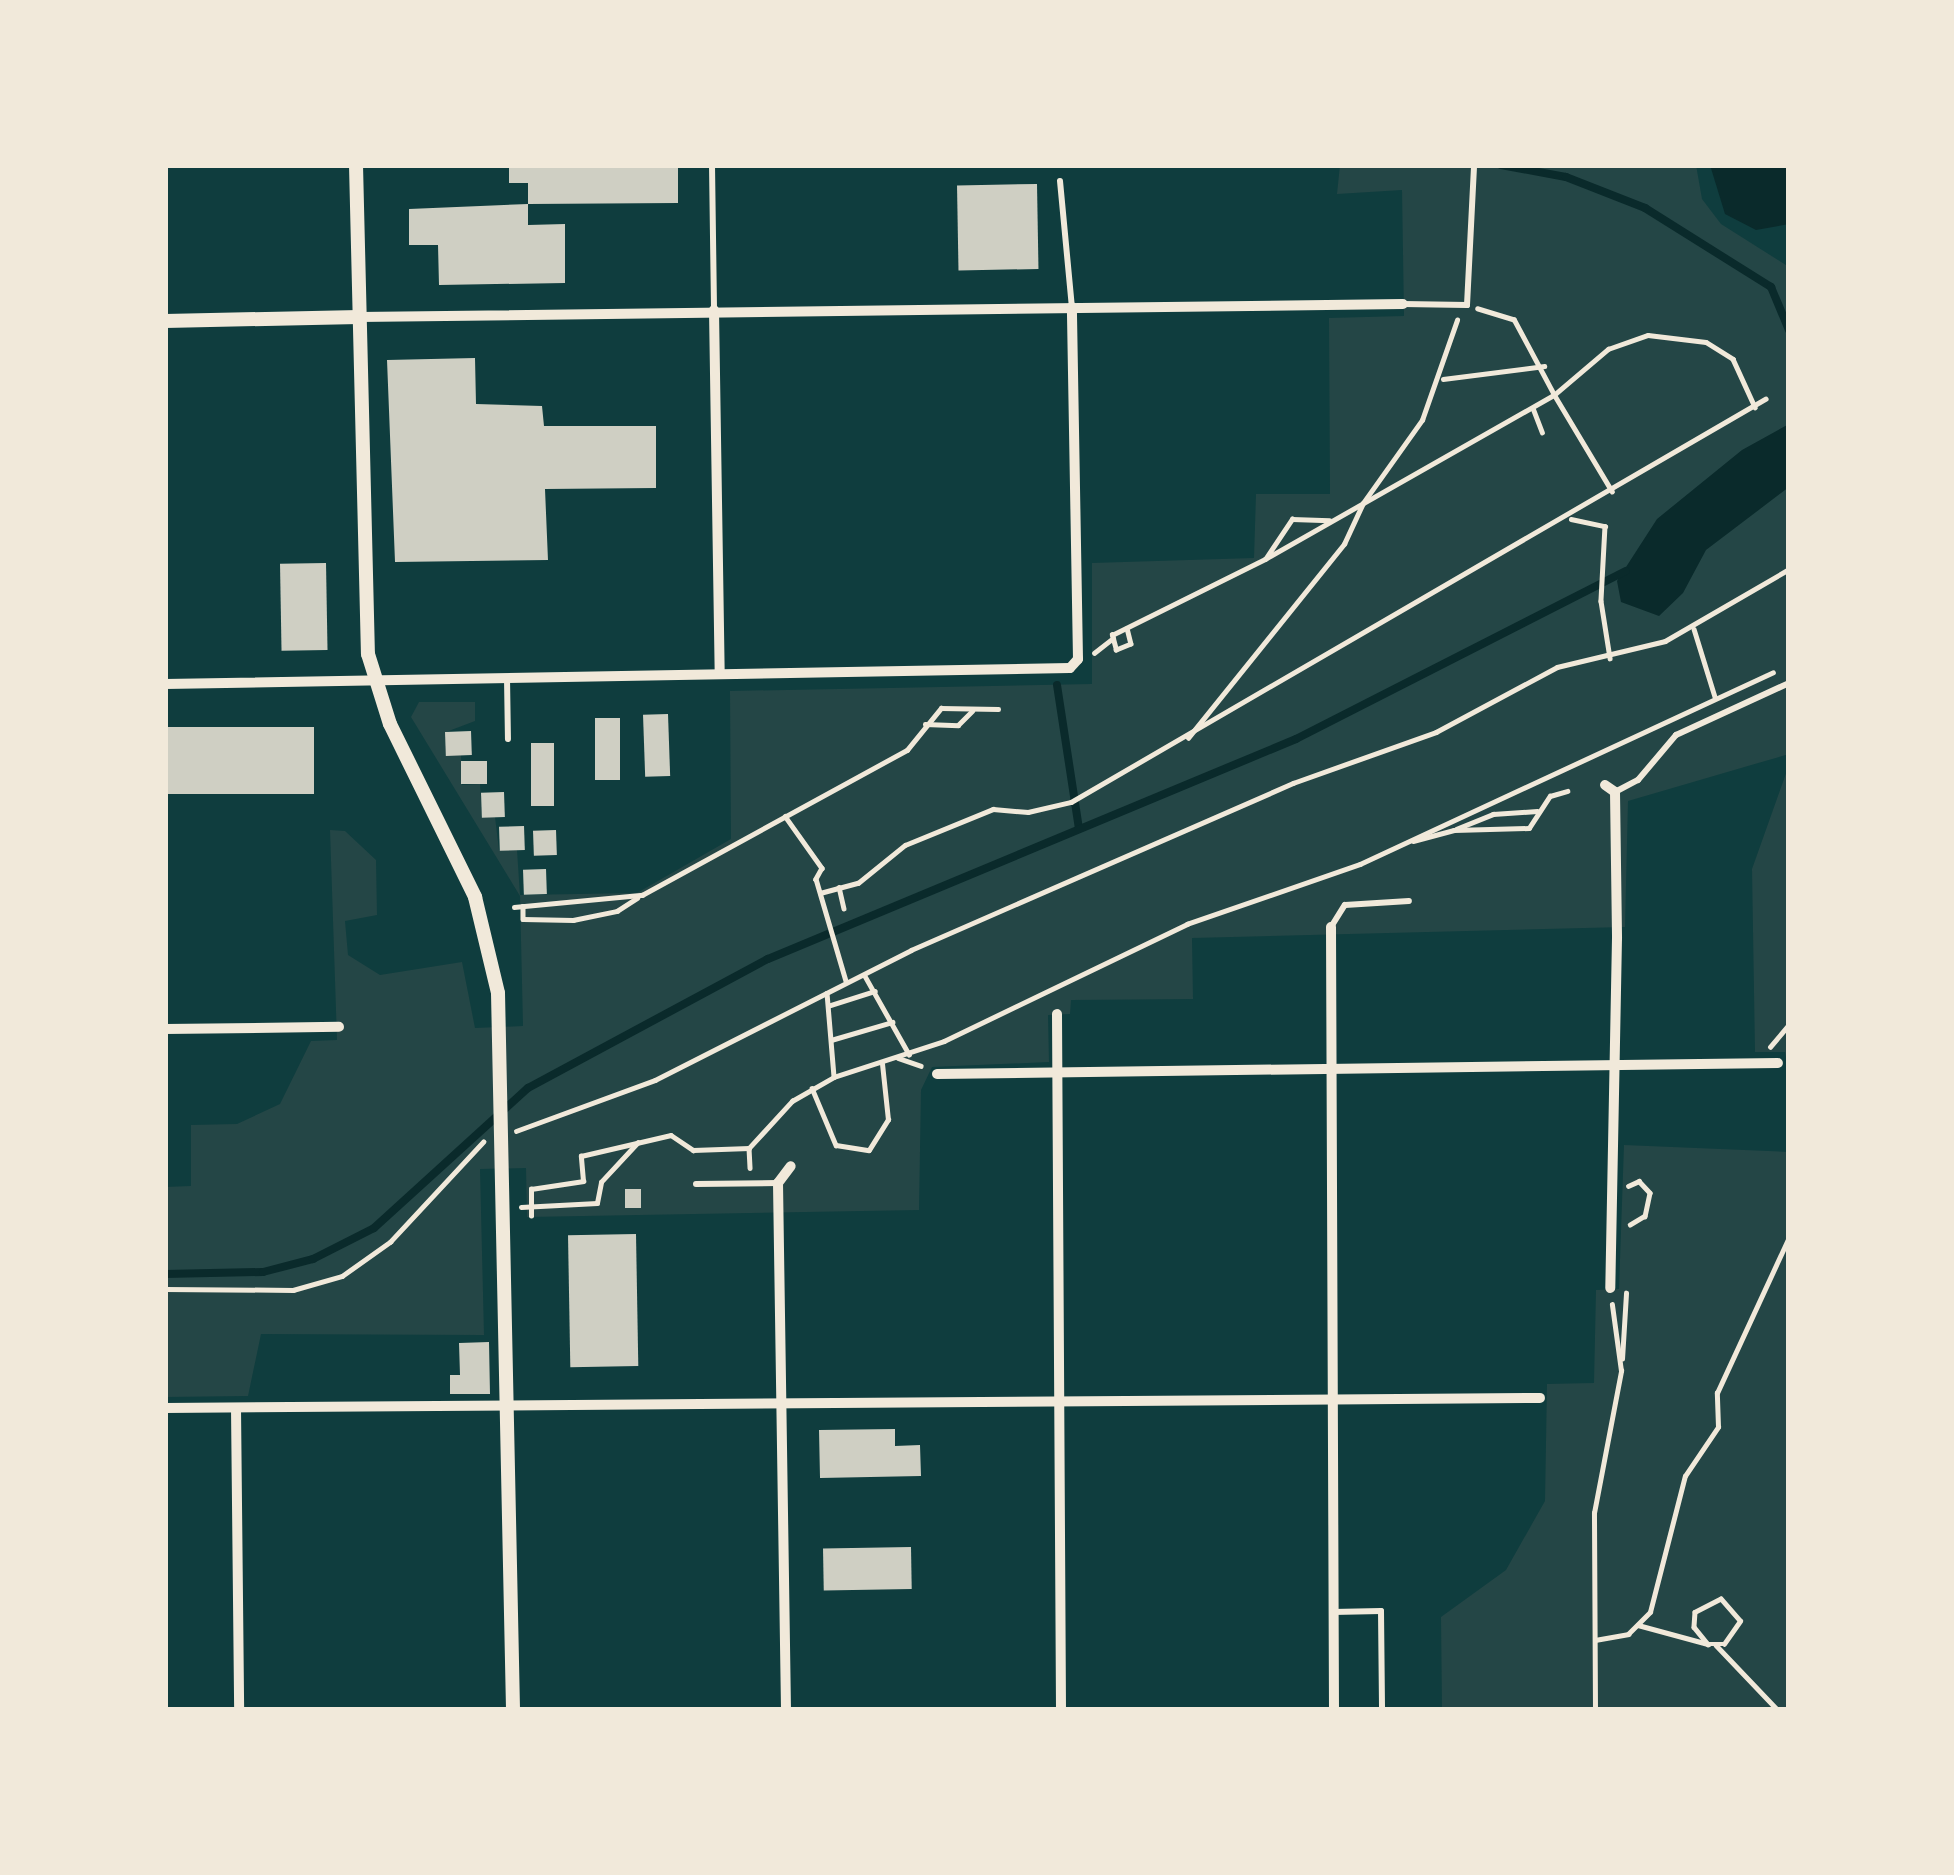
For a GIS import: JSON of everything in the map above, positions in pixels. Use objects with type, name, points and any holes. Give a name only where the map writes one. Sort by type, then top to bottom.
[{"type":"street","points":[[356,165],[365,635],[374,681],[475,898],[493,962],[503,1169],[513,1710]]},
{"type":"street","points":[[165,321],[1403,304]]},
{"type":"street","points":[[165,684],[1076,665],[1072,308]]},
{"type":"street","points":[[714,310],[720,673]]},
{"type":"street","points":[[1610,789],[1610,1288]]},
{"type":"street","points":[[1331,927],[1334,1710]]},
{"type":"street","points":[[1057,1014],[1061,1710]]},
{"type":"street","points":[[165,1029],[339,1028]]},
{"type":"street","points":[[937,1074],[1778,1063]]},
{"type":"street","points":[[786,1710],[778,1183],[791,1166]]},
{"type":"street","points":[[165,1408],[1540,1398]]},
{"type":"street","points":[[236,1408],[238,1710]]},
{"type":"lane","points":[[712,165],[714,310]]},
{"type":"lane","points":[[1403,304],[1467,305],[1474,165]]},
{"type":"lane","points":[[1060,181],[1072,308]]},
{"type":"lane","points":[[507,678],[508,739]]},
{"type":"lane","points":[[1610,789],[1638,780],[1676,735],[1789,683]]},
{"type":"lane","points":[[1331,927],[1345,905],[1409,901]]},
{"type":"lane","points":[[696,1184],[778,1183]]},
{"type":"lane","points":[[1333,1612],[1381,1611],[1382,1710]]},
{"type":"path","points":[[1188,738],[1226,684],[1304,601],[1443,379],[1453,328],[1467,305],[1514,320],[1612,492]]},
{"type":"path","points":[[1093,654],[1124,629],[1265,559],[1555,395],[1608,349],[1648,335],[1687,337],[1727,352],[1755,407]]},
{"type":"path","points":[[1443,379],[1544,366]]},
{"type":"path","points":[[820,893],[840,888],[952,824],[993,809],[1028,812],[1071,802],[1188,738],[1302,663],[1570,518],[1765,398]]},
{"type":"path","points":[[1533,408],[1542,432]]},
{"type":"path","points":[[1570,518],[1605,526],[1601,601],[1610,658]]},
{"type":"path","points":[[1265,559],[1292,519],[1335,520]]},
{"type":"path","points":[[909,1054],[866,973],[1150,843],[1436,732],[1557,668],[1610,658],[1694,628],[1789,569]]},
{"type":"path","points":[[1113,638],[1116,650],[1131,644],[1118,620]]},
{"type":"path","points":[[1694,628],[1715,697]]},
{"type":"path","points":[[531,1216],[531,1190],[584,1181],[581,1156],[671,1135],[693,1150],[749,1148],[812,1088],[834,1077],[909,1054],[1136,944],[1407,842],[1782,668]]},
{"type":"path","points":[[958,695],[959,706]]},
{"type":"path","points":[[523,906],[523,919],[573,920],[617,911],[907,750],[940,708],[998,709]]},
{"type":"path","points":[[925,724],[958,725],[972,710]]},
{"type":"path","points":[[1454,830],[1529,828],[1538,811],[1567,791]]},
{"type":"path","points":[[1407,842],[1493,814],[1538,811]]},
{"type":"path","points":[[785,816],[814,848],[823,912],[846,981]]},
{"type":"path","points":[[840,888],[844,908]]},
{"type":"path","points":[[514,907],[642,895]]},
{"type":"path","points":[[827,991],[834,1077]]},
{"type":"path","points":[[829,1006],[874,991]]},
{"type":"path","points":[[831,1040],[892,1022]]},
{"type":"path","points":[[1762,1063],[1789,1024]]},
{"type":"path","points":[[897,1058],[937,1074]]},
{"type":"path","points":[[812,1088],[836,1144],[869,1150],[888,1120],[882,1062]]},
{"type":"path","points":[[521,1207],[597,1203],[602,1182],[638,1142]]},
{"type":"path","points":[[749,1148],[750,1168]]},
{"type":"path","points":[[1625,1193],[1639,1180],[1651,1204],[1626,1228],[1625,1210]]},
{"type":"path","points":[[1638,1624],[1666,1572],[1694,1454],[1718,1427],[1717,1393],[1789,1237]]},
{"type":"path","points":[[1595,1710],[1594,1513],[1621,1371],[1626,1274]]},
{"type":"path","points":[[1610,1288],[1621,1371]]},
{"type":"path","points":[[1594,1640],[1638,1624],[1712,1645],[1739,1628],[1738,1613],[1721,1599],[1695,1612],[1694,1627],[1712,1645],[1778,1710]]},
{"type":"shaded area","points":[[1340,165],[1696,165],[1702,199],[1721,224],[1789,267],[1789,754],[1628,801],[1625,927],[1192,938],[1193,999],[1071,1000],[1070,1014],[1048,1015],[1049,1062],[932,1067],[921,1090],[919,1210],[527,1217],[526,1168],[480,1169],[484,1335],[261,1334],[248,1396],[165,1397],[165,1187],[191,1186],[191,1125],[237,1124],[280,1104],[311,1041],[337,1040],[330,830],[345,831],[376,860],[377,915],[345,921],[348,955],[380,975],[462,962],[475,1028],[523,1026],[520,896],[411,717],[419,702],[475,702],[475,721],[446,732],[446,754],[461,755],[462,785],[480,784],[482,817],[495,817],[499,850],[517,850],[520,895],[637,893],[731,839],[730,691],[1092,684],[1092,563],[1254,558],[1256,494],[1330,494],[1329,318],[1404,316],[1402,190],[1337,194]]},
{"type":"shaded area","points":[[1710,165],[1789,165],[1789,224],[1756,230],[1725,214]]},
{"type":"shaded area","points":[[1789,424],[1789,487],[1706,550],[1683,593],[1659,616],[1621,602],[1617,581],[1657,519],[1742,450]]},
{"type":"shaded area","points":[[1789,765],[1789,1074],[1785,1052],[1755,1052],[1752,869]]},
{"type":"shaded area","points":[[1624,1145],[1789,1152],[1789,1710],[1442,1710],[1441,1617],[1506,1570],[1545,1501],[1547,1384],[1594,1383],[1596,1290],[1619,1289]]},
{"type":"building","points":[[509,165],[678,165],[678,203],[528,204],[528,183],[509,183]]},
{"type":"building","points":[[1037,184],[1038,269],[958,270],[957,185]]},
{"type":"building","points":[[528,204],[528,225],[565,224],[565,283],[439,285],[438,245],[409,245],[409,209]]},
{"type":"building","points":[[475,358],[476,404],[542,406],[544,426],[656,426],[656,488],[545,489],[548,560],[395,562],[387,360]]},
{"type":"building","points":[[326,563],[328,650],[282,651],[280,564]]},
{"type":"building","points":[[668,714],[670,776],[645,777],[643,715]]},
{"type":"building","points":[[595,718],[620,718],[620,780],[595,780]]},
{"type":"building","points":[[165,727],[314,727],[314,794],[165,794]]},
{"type":"building","points":[[471,731],[472,755],[446,756],[445,732]]},
{"type":"building","points":[[531,743],[554,743],[554,806],[531,806]]},
{"type":"building","points":[[461,761],[487,761],[487,784],[461,784]]},
{"type":"building","points":[[504,792],[505,817],[482,818],[481,793]]},
{"type":"building","points":[[524,826],[525,850],[500,851],[499,827]]},
{"type":"building","points":[[556,830],[557,855],[534,856],[533,831]]},
{"type":"building","points":[[546,869],[547,894],[524,895],[523,870]]},
{"type":"building","points":[[625,1189],[641,1189],[641,1208],[625,1208]]},
{"type":"building","points":[[636,1234],[638,1366],[570,1367],[568,1235]]},
{"type":"building","points":[[489,1342],[490,1394],[450,1394],[450,1375],[460,1375],[459,1343]]},
{"type":"building","points":[[895,1429],[895,1446],[920,1445],[921,1476],[820,1478],[819,1430]]},
{"type":"building","points":[[911,1547],[912,1589],[824,1591],[823,1549]]},
{"type":"waterway","points":[[1501,165],[1566,177],[1645,208],[1771,287],[1789,330]]},
{"type":"waterway","points":[[165,1274],[263,1272],[313,1259],[374,1228],[528,1088],[768,959],[1296,739],[1626,571]]},
{"type":"waterway","points":[[1057,685],[1079,828]]}]
